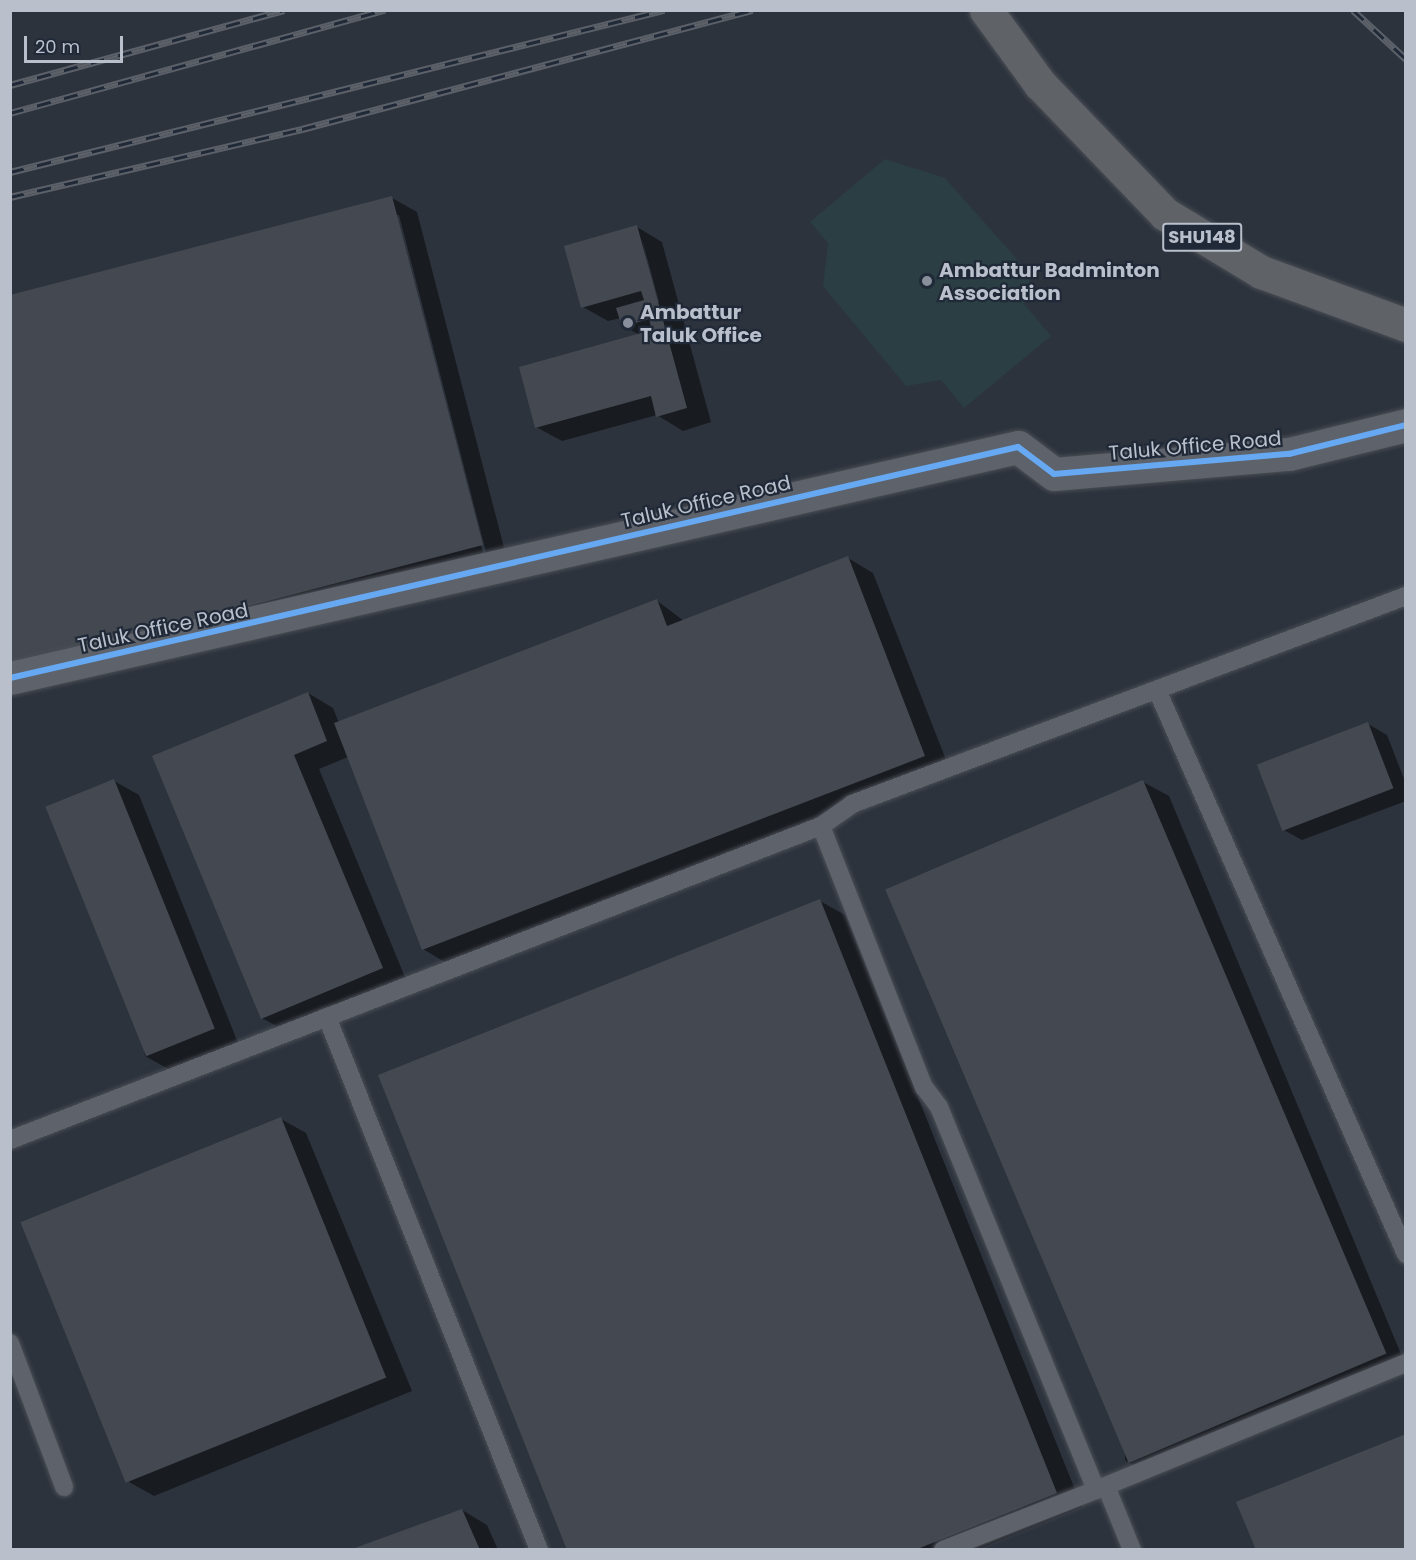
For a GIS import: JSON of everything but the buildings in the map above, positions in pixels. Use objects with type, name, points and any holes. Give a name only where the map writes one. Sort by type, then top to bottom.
[{"type":"highway","name":"SHU148","points":[[986,10],[1040,84],[1165,214],[1261,272],[1406,325]]},
{"type":"street","name":"Taluk Office Road","points":[[10,678],[1018,447],[1054,474],[1290,454],[1406,425]]},
{"type":"lane","points":[[10,1140],[821,826],[852,804],[1406,596]]},
{"type":"lane","points":[[1158,690],[1406,1254]]},
{"type":"lane","points":[[821,826],[924,1087],[939,1107],[1101,1488],[1132,1550]]},
{"type":"lane","points":[[327,1017],[539,1550]]},
{"type":"lane","points":[[10,1343],[64,1487]]},
{"type":"lane","points":[[943,1550],[1406,1363]]},
{"type":"green space","name":"Ambattur Badminton Association","points":[[885,159],[945,178],[1031,275],[1024,304],[1051,336],[964,408],[941,380],[906,386],[823,286],[828,243],[810,222]]},
{"type":"railway","points":[[10,85],[284,10]]},
{"type":"railway","points":[[10,113],[385,10]]},
{"type":"railway","points":[[10,172],[664,10]]},
{"type":"railway","points":[[10,197],[302,129],[753,10]]},
{"type":"railway","points":[[1353,10],[1406,59]]},
{"type":"cycle path","points":[[10,678],[1018,447],[1054,474],[1289,454],[1406,425]]},
{"type":"place","name":"Ambattur Badminton Association","points":[[927,281]]},
{"type":"place","name":"Ambattur Taluk Office","points":[[628,323]]}]
